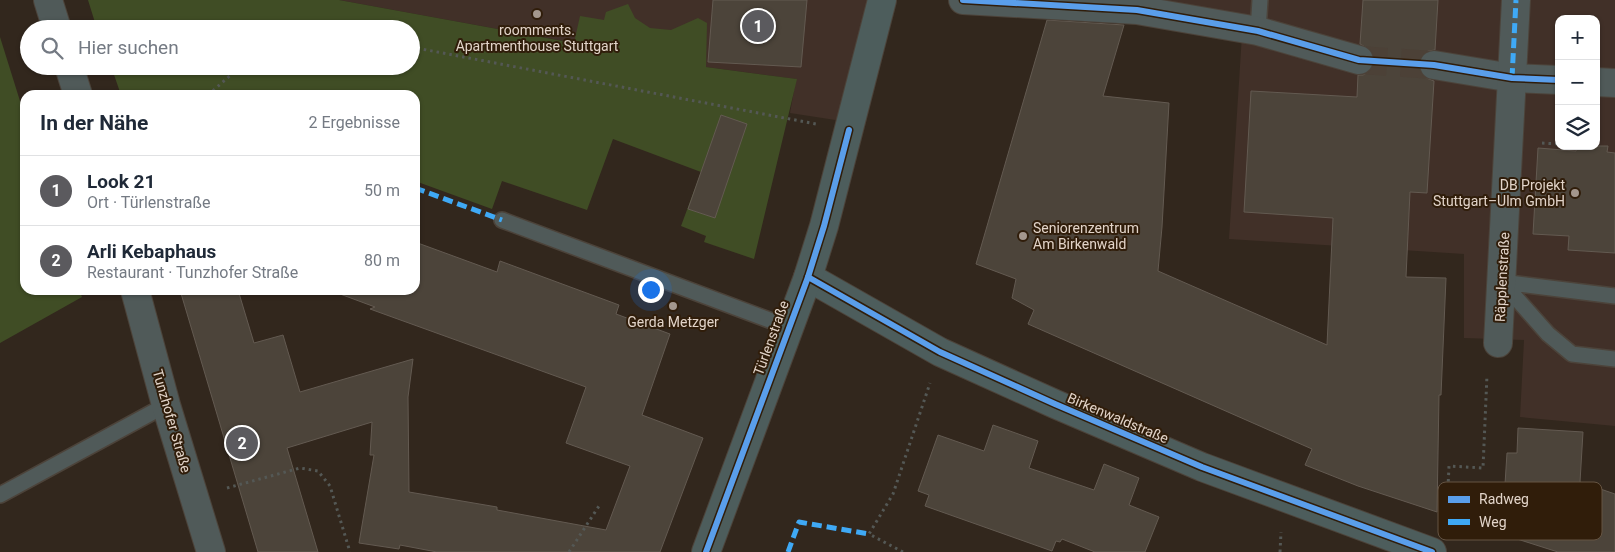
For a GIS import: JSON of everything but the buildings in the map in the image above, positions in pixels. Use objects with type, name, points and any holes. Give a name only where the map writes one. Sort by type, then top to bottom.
[{"type":"street","points":[[48,0],[54,20]]},
{"type":"street","name":"Türlenstraße","points":[[706,552],[808,277],[824,226],[882,0]]},
{"type":"street","points":[[963,0],[1137,10],[1258,31],[1359,60]]},
{"type":"street","name":"Räpplenstraße","points":[[1498,343],[1516,0]]},
{"type":"street","points":[[1434,65],[1512,78],[1555,80]]},
{"type":"street","points":[[72,75],[76,90]]},
{"type":"street","points":[[1600,82],[1615,83]]},
{"type":"street","name":"Birkenwaldstraße","points":[[808,277],[940,352],[1055,404],[1202,467],[1432,552]]},
{"type":"street","name":"Tunzhofer Straße","points":[[136,295],[166,404],[211,552]]},
{"type":"lane","points":[[1258,31],[1260,0]]},
{"type":"lane","points":[[502,220],[788,327]]},
{"type":"lane","points":[[1502,282],[1615,296]]},
{"type":"lane","points":[[1502,282],[1548,334],[1572,354],[1615,359]]},
{"type":"lane","points":[[0,495],[166,404]]},
{"type":"path","points":[[420,49],[849,130]]},
{"type":"path","points":[[214,90],[231,75]]},
{"type":"path","points":[[903,552],[869,534],[893,494],[940,352]]},
{"type":"path","points":[[1448,482],[1449,466],[1482,468],[1487,369]]},
{"type":"path","points":[[194,497],[300,468],[318,471],[330,486],[350,552]]},
{"type":"path","points":[[569,552],[599,506]]},
{"type":"shaded area","points":[[339,0],[870,0],[842,121],[790,113],[796,79],[706,67]]},
{"type":"shaded area","points":[[1102,0],[1615,0],[1615,426],[1520,417],[1524,340],[1464,338],[1464,254],[1229,239],[1243,19]]},
{"type":"green space","points":[[88,0],[339,0],[574,43],[580,16],[604,20],[606,12],[628,4],[635,18],[650,28],[671,30],[698,18],[707,23],[706,67],[797,79],[754,259],[704,242],[706,236],[681,226],[701,172],[613,139],[587,210],[502,181],[492,209],[420,183],[420,90],[119,90],[114,75],[420,75],[420,20],[94,20]]},
{"type":"green space","points":[[0,37],[20,101],[20,295],[81,295],[82,297],[0,343]]},
{"type":"tunnel","points":[[1359,60],[1434,65]]},
{"type":"marked path","points":[[1512,78],[1516,0]]},
{"type":"marked path","points":[[420,190],[502,220]]},
{"type":"marked path","points":[[788,552],[799,522],[869,534]]},
{"type":"cycle path","points":[[963,0],[1137,10],[1258,31],[1359,60],[1434,65],[1512,78],[1555,80]]},
{"type":"cycle path","points":[[706,552],[808,277],[824,226],[849,130]]},
{"type":"cycle path","points":[[808,277],[940,352],[1055,404],[1202,467],[1432,552]]},
{"type":"place","name":"roomments. Apartmenthouse Stuttgart","points":[[537,14]]},
{"type":"place","name":"Look 21","points":[[758,26]]},
{"type":"place","name":"DB Projekt Stuttgart–Ulm GmbH","points":[[1575,193]]},
{"type":"place","name":"Seniorenzentrum Am Birkenwald","points":[[1023,236]]},
{"type":"place","name":"Gerda Metzger","points":[[673,306]]},
{"type":"place","name":"Arli Kebaphaus","points":[[242,443]]}]
